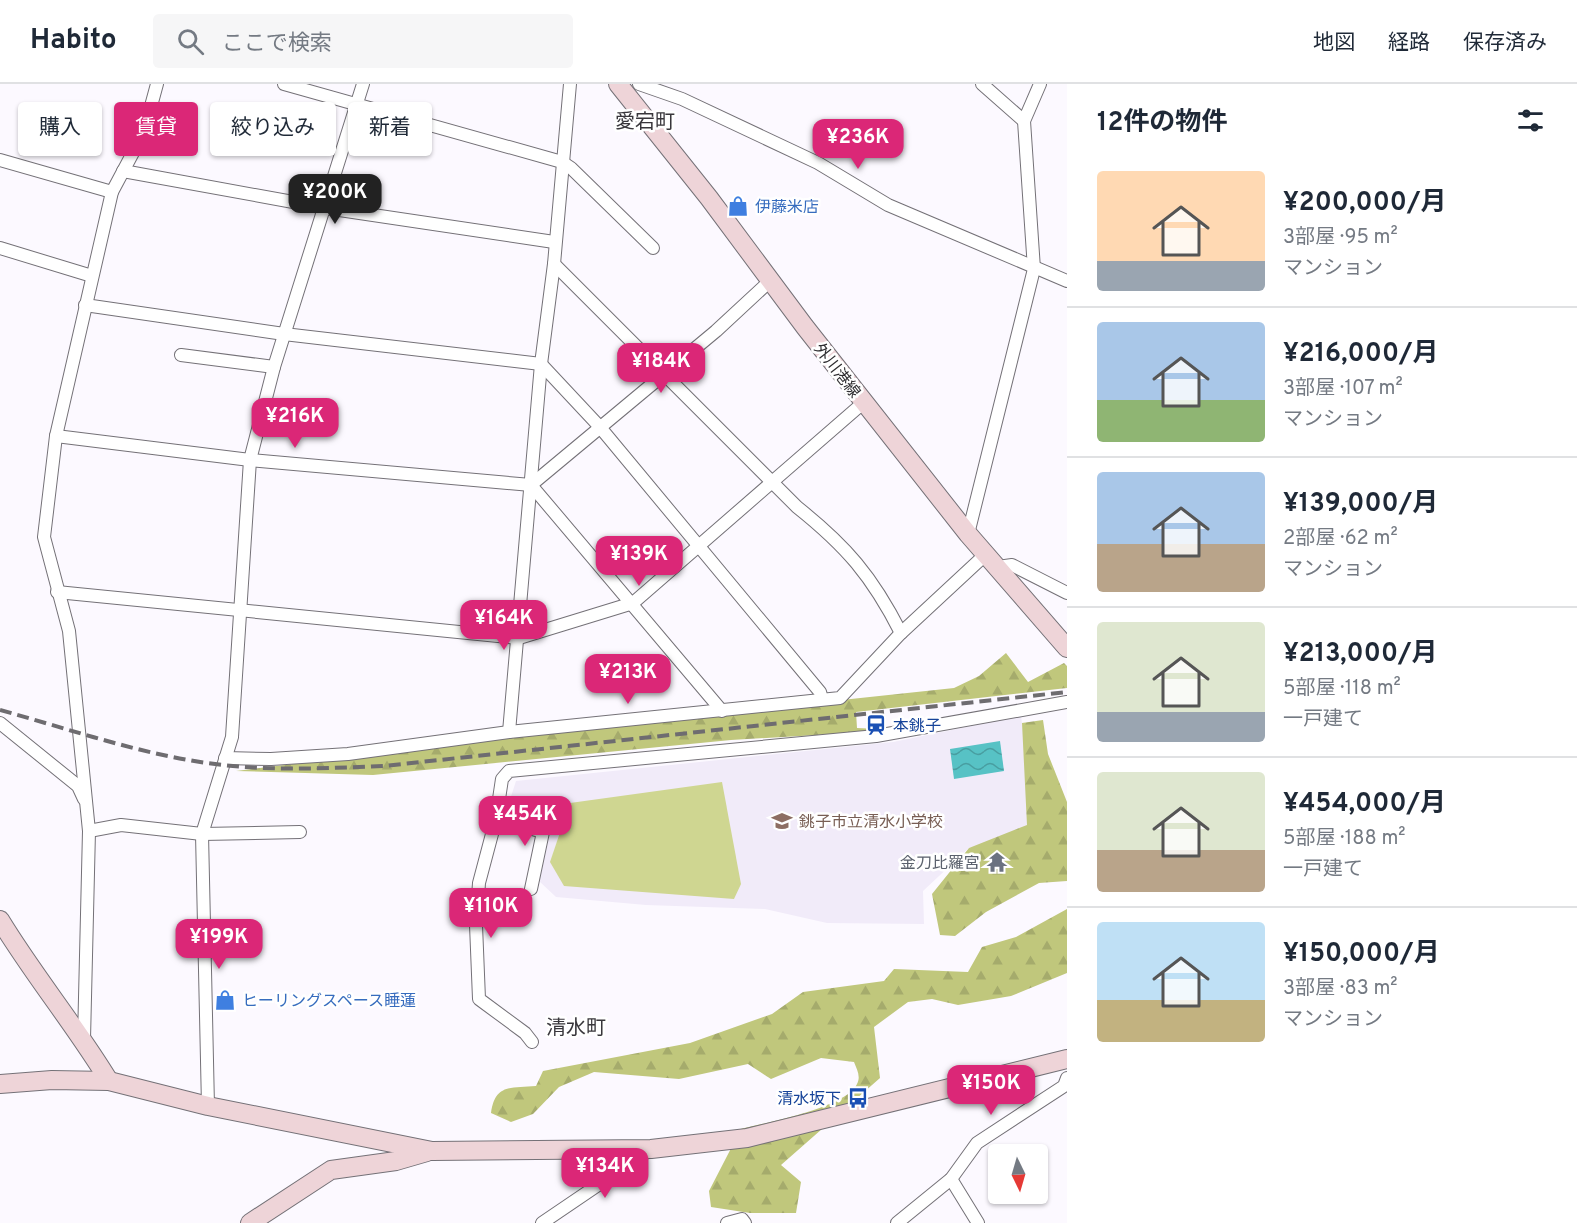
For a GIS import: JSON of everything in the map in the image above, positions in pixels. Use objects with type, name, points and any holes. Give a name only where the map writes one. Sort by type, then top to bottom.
[{"type":"street","points":[[84,1039],[89,831],[69,631],[44,537],[56,436],[112,192],[144,132],[157,84]]},
{"type":"street","points":[[284,84],[348,103]]},
{"type":"street","points":[[357,102],[363,84]]},
{"type":"street","points":[[509,732],[519,638],[541,364],[554,264],[554,242],[570,84]]},
{"type":"street","name":"外川港線","points":[[618,84],[709,198],[863,402],[968,534],[1067,648]]},
{"type":"street","points":[[639,84],[682,99],[818,163],[888,205],[1034,269],[1067,281]]},
{"type":"street","points":[[982,84],[1024,122]]},
{"type":"street","points":[[968,534],[1034,269],[1024,122],[1040,84]]},
{"type":"street","points":[[432,126],[562,162],[571,168],[653,248]]},
{"type":"street","points":[[208,1106],[202,834],[232,737],[250,460],[274,367],[348,132]]},
{"type":"street","points":[[0,160],[112,192]]},
{"type":"street","points":[[123,171],[326,208],[554,242]]},
{"type":"street","points":[[0,248],[92,276]]},
{"type":"street","points":[[554,264],[665,372],[797,507],[834,536],[859,564],[885,602],[901,633]]},
{"type":"street","points":[[531,485],[771,280]]},
{"type":"street","points":[[85,305],[284,334],[541,364],[599,426],[698,544],[820,692],[822,699]]},
{"type":"street","points":[[180,356],[274,367]]},
{"type":"street","points":[[57,592],[239,608],[519,638],[633,603],[863,402]]},
{"type":"street","points":[[56,436],[250,460],[531,485],[722,711]]},
{"type":"street","points":[[225,758],[306,758],[509,732],[840,698],[901,633],[992,561],[1012,565],[1067,592]]},
{"type":"street","points":[[532,1042],[525,1033],[479,999],[476,925],[479,883],[496,819],[502,779],[509,771],[867,738],[1067,702]]},
{"type":"street","points":[[0,723],[78,786],[86,802]]},
{"type":"street","points":[[496,819],[543,832],[531,889]]},
{"type":"street","points":[[89,831],[122,825],[202,834],[300,832]]},
{"type":"street","points":[[0,920],[28,966],[84,1039],[110,1081]]},
{"type":"street","points":[[0,1084],[52,1080],[110,1081],[208,1106],[432,1151],[651,1149],[747,1138],[1012,1075],[1067,1059]]},
{"type":"street","points":[[897,1223],[951,1179],[976,1143],[1064,1086],[1067,1078]]},
{"type":"street","points":[[542,1223],[651,1149]]},
{"type":"street","points":[[250,1223],[331,1170],[396,1161],[432,1151]]},
{"type":"street","points":[[951,1179],[978,1223]]},
{"type":"street","points":[[727,1223],[742,1219],[745,1223]]},
{"type":"shaded area","name":"銚子市立清水小学校","points":[[1021,716],[1037,829],[969,848],[923,891],[924,924],[827,923],[765,909],[646,905],[556,897],[539,881],[552,826],[505,815],[516,781],[893,742]]},
{"type":"green space","points":[[1006,653],[1028,682],[1064,663],[1067,666],[1067,688],[856,712],[857,728],[879,729],[851,733],[731,740],[373,775],[236,771],[599,726],[954,688],[979,676]]},
{"type":"green space","points":[[1043,720],[1048,754],[1067,802],[1067,881],[1039,883],[986,912],[955,936],[940,935],[932,894],[969,848],[1027,825],[1022,723]]},
{"type":"green space","points":[[722,782],[741,884],[734,899],[564,886],[550,862],[570,803]]},
{"type":"green space","points":[[1067,909],[1067,973],[1011,996],[958,1005],[932,999],[908,1002],[874,1027],[880,1078],[781,1165],[801,1182],[796,1213],[750,1213],[711,1207],[709,1191],[741,1129],[805,1113],[838,1100],[857,1084],[859,1076],[854,1062],[821,1058],[771,1079],[748,1064],[679,1079],[594,1072],[559,1087],[533,1114],[511,1122],[491,1113],[500,1092],[512,1088],[536,1086],[543,1071],[690,1043],[772,1014],[803,992],[884,981],[894,969],[968,972],[982,947],[1016,937]]},
{"type":"water","points":[[1000,741],[1004,771],[954,779],[950,749]]},
{"type":"railway","points":[[0,710],[167,756],[223,765],[304,768],[384,766],[1067,692]]},
{"type":"place","name":"伊藤米店","points":[[738,206]]},
{"type":"place","name":"本銚子","points":[[876,725]]},
{"type":"place","name":"銚子市立清水小学校","points":[[782,821]]},
{"type":"place","name":"金刀比羅宮","points":[[997,862]]},
{"type":"place","name":"ヒーリングスペース睡蓮","points":[[225,1000]]},
{"type":"place","name":"清水坂下","points":[[858,1098]]},
{"type":"district","name":"愛宕町","points":[[645,121]]},
{"type":"district","name":"清水町","points":[[576,1027]]}]
